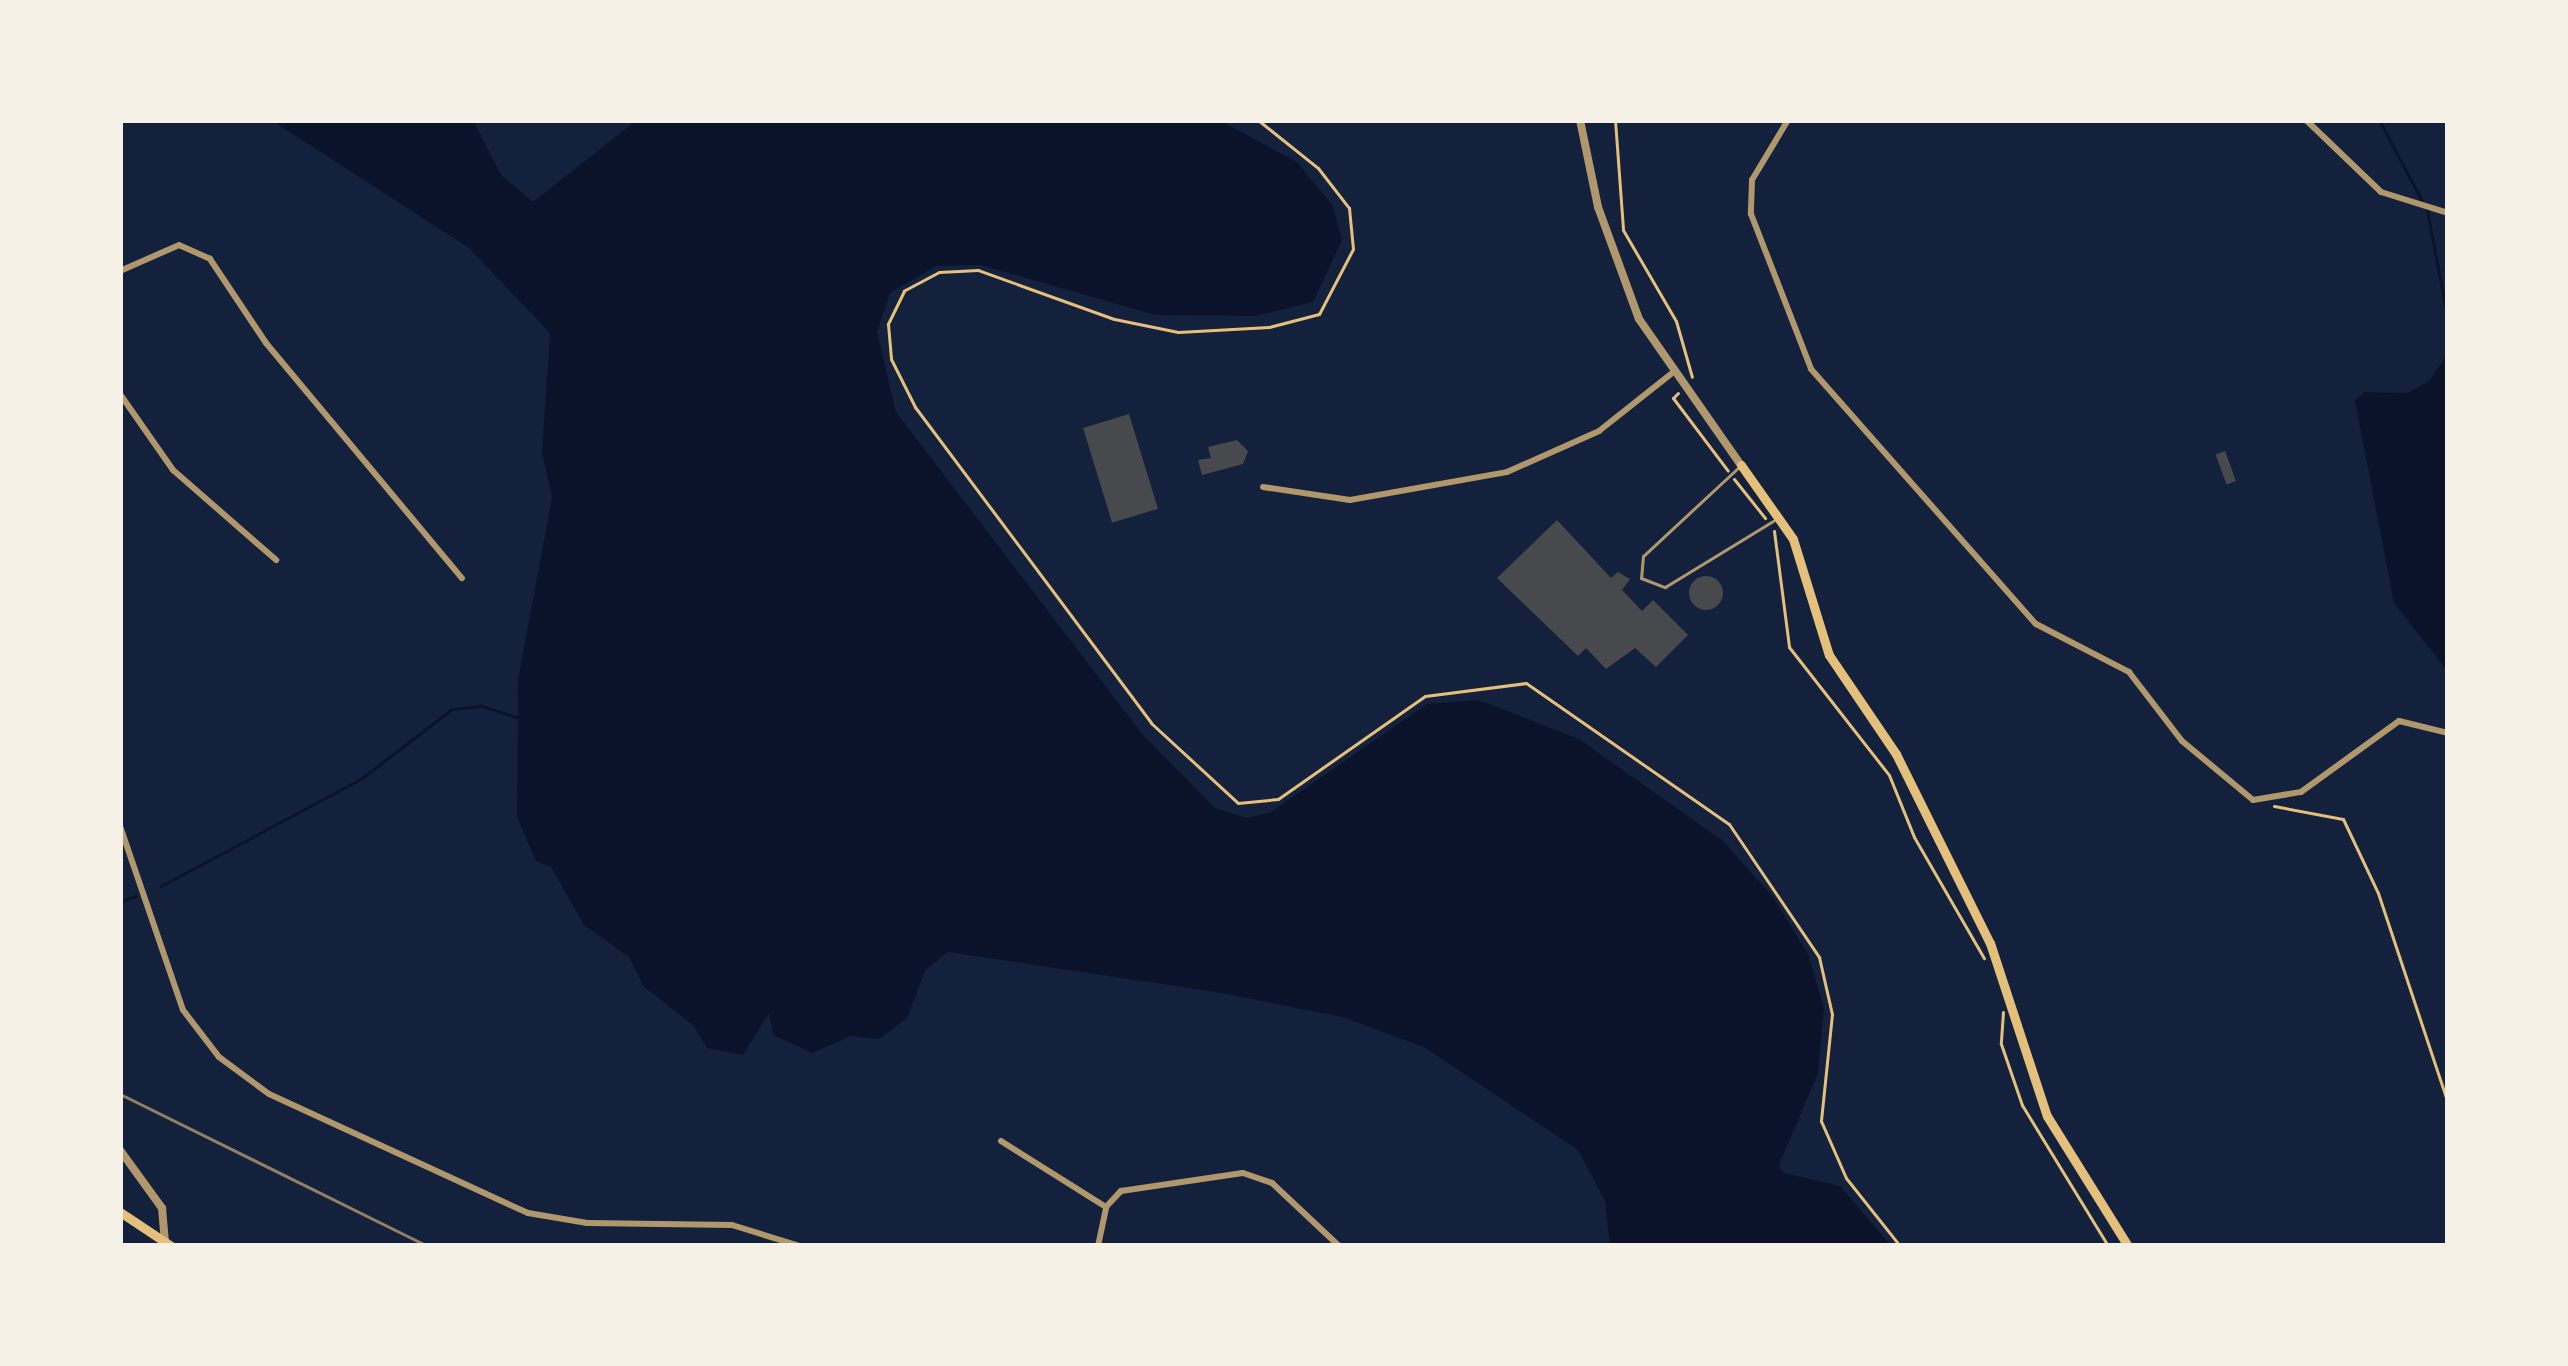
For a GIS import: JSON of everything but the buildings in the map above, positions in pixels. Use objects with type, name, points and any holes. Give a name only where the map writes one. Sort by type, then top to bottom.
[{"type":"main road","points":[[1741,465],[1801,557],[1829,656],[1896,754],[1990,943],[2047,1116],[2128,1246]]},
{"type":"main road","points":[[120,1212],[168,1244]]},
{"type":"street","points":[[1580,120],[1611,250],[1671,374],[1741,465]]},
{"type":"street","points":[[1789,120],[1752,180],[1750,214],[1811,369],[2036,624],[2129,671],[2182,741],[2241,793],[2266,803],[2335,772],[2399,721],[2416,719],[2448,733]]},
{"type":"street","points":[[2306,120],[2381,192],[2448,213]]},
{"type":"street","points":[[120,272],[179,245],[210,260],[266,343],[462,578]]},
{"type":"street","points":[[1263,487],[1350,500],[1507,472],[1599,431],[1671,374]]},
{"type":"street","points":[[120,394],[173,470],[276,560]]},
{"type":"street","points":[[120,826],[183,1010],[219,1058],[269,1094],[528,1214],[587,1223],[732,1225],[800,1246]]},
{"type":"street","points":[[1001,1141],[1106,1208]]},
{"type":"street","points":[[120,1150],[162,1208],[168,1244]]},
{"type":"street","points":[[1098,1246],[1106,1208],[1129,1188],[1243,1173],[1272,1183],[1339,1246]]},
{"type":"lane","points":[[1741,465],[1640,568],[1656,587],[1693,570],[1778,517]]},
{"type":"path","points":[[1258,120],[1318,168],[1348,208],[1353,249],[1319,314],[1269,327],[1178,332],[1078,308],[994,274],[939,272],[904,291],[887,324],[891,359],[915,407],[1151,723],[1238,803],[1278,799],[1425,696],[1526,683],[1730,824],[1819,958],[1832,1014],[1821,1120],[1846,1178],[1900,1246]]},
{"type":"path","points":[[1615,120],[1624,230],[1676,321],[1691,369],[1673,398]]},
{"type":"path","points":[[1816,684],[1889,775],[1914,837],[1985,959]]},
{"type":"path","points":[[2266,803],[2343,819],[2378,892],[2448,1104]]},
{"type":"path","points":[[1999,998],[2002,1044],[2022,1105],[2108,1246]]},
{"type":"water","points":[[271,120],[473,120],[501,175],[533,202],[637,120],[1219,120],[1297,162],[1333,206],[1342,240],[1313,302],[1255,316],[1155,315],[981,265],[936,266],[890,293],[877,332],[896,412],[1142,734],[1215,808],[1247,818],[1271,812],[1427,704],[1479,700],[1579,739],[1723,841],[1773,897],[1808,954],[1824,1008],[1818,1073],[1779,1165],[1784,1173],[1840,1186],[1891,1246],[1610,1246],[1605,1201],[1578,1150],[1424,1047],[1342,1017],[1216,992],[948,952],[926,969],[907,1018],[879,1039],[851,1036],[812,1053],[773,1035],[769,1013],[743,1055],[707,1048],[693,1025],[644,987],[629,957],[584,925],[551,867],[536,861],[517,817],[518,680],[552,497],[542,453],[550,333],[469,248]]},
{"type":"water","points":[[2448,353],[2448,672],[2394,603],[2355,401],[2364,392],[2407,393],[2429,381]]},
{"type":"waterway","points":[[2379,120],[2422,201]]},
{"type":"waterway","points":[[2427,211],[2446,310]]},
{"type":"waterway","points":[[161,886],[362,778],[452,709],[482,706],[516,717]]},
{"type":"waterway","points":[[120,902],[136,896]]},
{"type":"railway","points":[[120,1094],[428,1246]]}]
